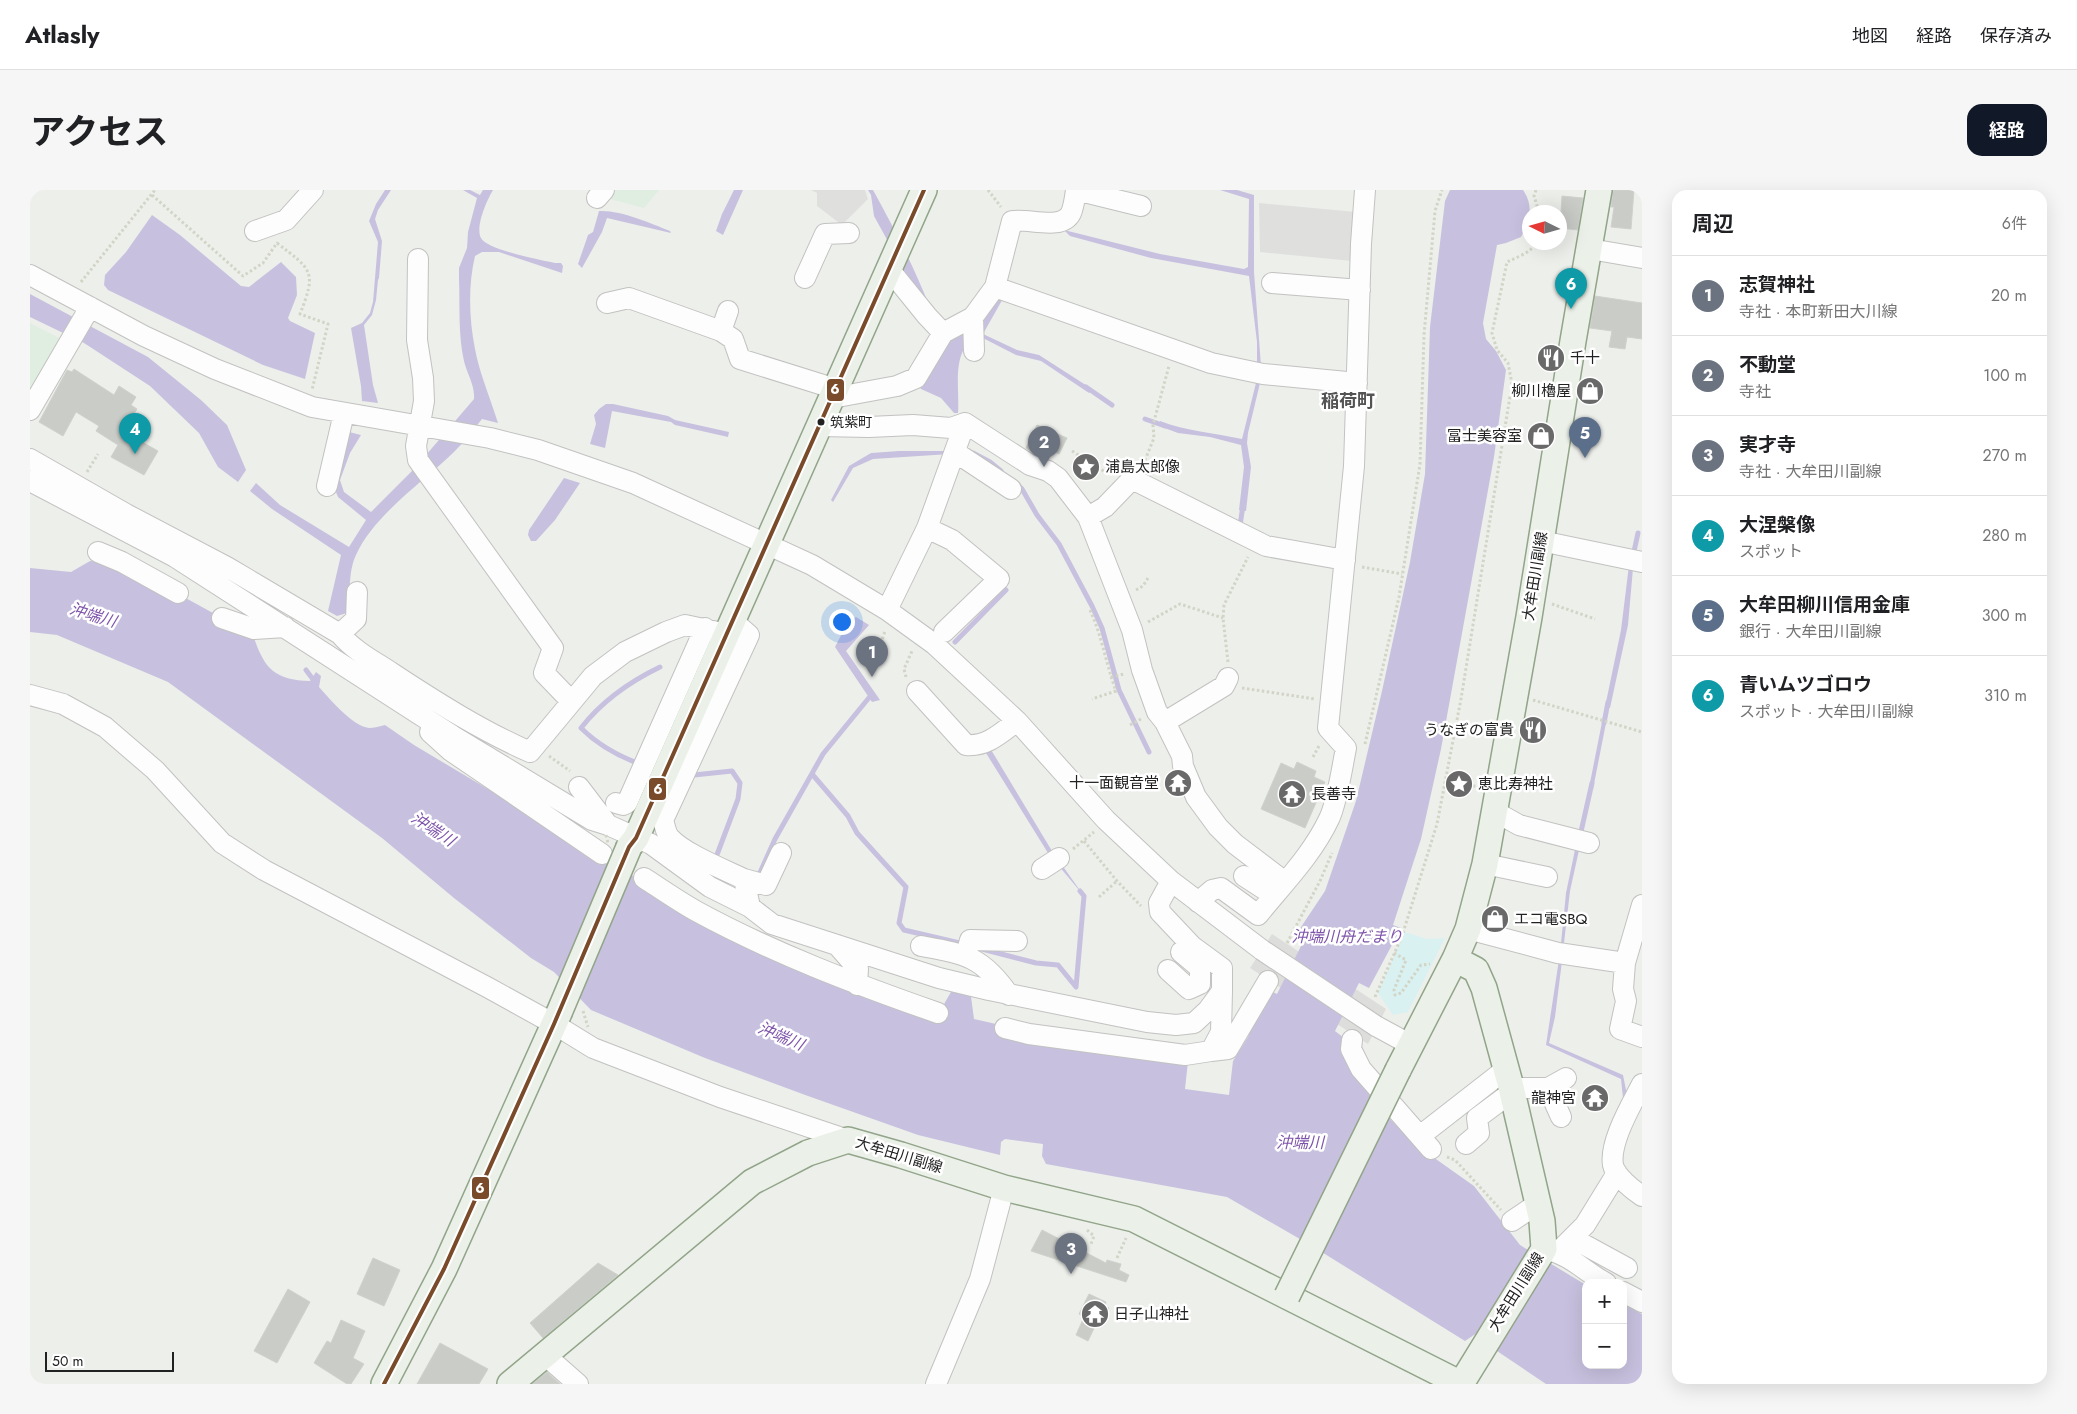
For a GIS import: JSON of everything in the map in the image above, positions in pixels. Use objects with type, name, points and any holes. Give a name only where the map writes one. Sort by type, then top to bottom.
[{"type":"main road","points":[[384,1384],[444,1269],[556,1018],[722,628],[766,544],[924,190]]},
{"type":"main road","name":"大牟田川副線","points":[[1287,1296],[1411,1045],[1446,962],[1468,929],[1485,864],[1516,695],[1599,190]]},
{"type":"main road","name":"大牟田川副線","points":[[510,1384],[752,1182],[808,1153],[848,1140],[1004,1188],[1134,1219],[1462,1381],[1558,1246],[1542,1221],[1537,1204],[1510,1083],[1484,988],[1476,970],[1446,962]]},
{"type":"street","points":[[255,232],[286,220],[313,190]]},
{"type":"street","points":[[607,303],[629,298],[721,331],[733,339],[740,359],[834,394],[896,386],[916,378],[944,332],[973,317],[1002,290],[1012,221],[1020,220],[1059,224],[1065,221],[1071,214],[1076,190],[1142,206]]},
{"type":"street","points":[[1244,876],[1264,889],[1299,868],[1329,818],[1346,748],[1328,728],[1354,466],[1365,190]]},
{"type":"street","points":[[805,278],[825,234],[850,233]]},
{"type":"street","points":[[1590,249],[1642,258]]},
{"type":"street","points":[[418,259],[417,340],[424,378],[424,401],[416,446],[418,460],[553,648],[544,672],[571,701]]},
{"type":"street","points":[[889,269],[928,316],[944,332]]},
{"type":"street","points":[[30,275],[71,297],[86,313],[144,336],[215,369],[306,405],[490,438],[538,450],[633,482],[812,565],[887,610],[934,644],[1017,721],[1106,820],[1171,881],[1262,950],[1376,1026],[1411,1045]]},
{"type":"street","points":[[1272,282],[1360,290]]},
{"type":"street","points":[[1002,290],[1211,363],[1259,374],[1357,383]]},
{"type":"street","points":[[721,331],[728,311]]},
{"type":"street","points":[[30,410],[73,339],[86,313]]},
{"type":"street","points":[[973,317],[974,351]]},
{"type":"street","points":[[327,486],[344,413]]},
{"type":"street","points":[[818,426],[869,427],[913,425],[950,428],[965,423]]},
{"type":"street","points":[[887,610],[927,528],[965,423]]},
{"type":"street","points":[[965,423],[1030,465],[1048,471],[1058,478],[1088,517],[1132,630],[1142,670],[1158,712],[1182,756],[1183,766],[1196,797],[1218,827],[1280,879]]},
{"type":"street","points":[[956,449],[1011,489]]},
{"type":"street","points":[[30,459],[126,514],[227,567],[338,633],[350,646],[424,694],[512,744],[530,752],[593,676],[625,652],[685,625],[722,628],[749,636],[663,820],[669,837],[677,843],[702,859],[744,879],[766,885],[782,853]]},
{"type":"street","points":[[30,481],[175,557],[453,736],[592,820],[608,825]]},
{"type":"street","points":[[1088,517],[1105,508],[1129,482],[1266,546],[1344,562]]},
{"type":"street","points":[[109,522],[150,561],[156,580]]},
{"type":"street","points":[[927,528],[952,540],[999,579],[944,632]]},
{"type":"street","points":[[1541,541],[1636,561]]},
{"type":"street","points":[[98,552],[156,580],[178,593]]},
{"type":"street","points":[[322,652],[338,633],[356,619],[357,592]]},
{"type":"street","points":[[222,618],[254,629],[285,627]]},
{"type":"street","points":[[616,803],[623,806],[627,803],[722,628]]},
{"type":"street","points":[[1165,722],[1226,682]]},
{"type":"street","points":[[917,691],[966,745],[976,746],[988,743],[1017,721]]},
{"type":"street","points":[[30,695],[63,704],[105,726],[155,770],[222,843],[264,870],[556,1018],[593,1048],[729,1100],[848,1140]]},
{"type":"street","points":[[425,718],[424,726],[451,751],[602,854]]},
{"type":"street","points":[[453,736],[512,744]]},
{"type":"street","points":[[579,787],[608,825],[632,842],[651,844],[710,887],[750,907],[772,924],[939,978],[1009,995],[1147,1022],[1176,1025],[1194,1023],[1208,1010],[1222,991]]},
{"type":"street","points":[[1493,814],[1518,830],[1532,834]]},
{"type":"street","points":[[1493,814],[1519,825],[1582,842]]},
{"type":"street","points":[[1042,869],[1059,858]]},
{"type":"street","points":[[1485,864],[1546,877]]},
{"type":"street","points":[[644,878],[694,910],[763,945],[857,985],[938,1013]]},
{"type":"street","points":[[744,879],[750,907]]},
{"type":"street","points":[[1198,902],[1212,890],[1220,888],[1258,915],[1280,879]]},
{"type":"street","points":[[1171,881],[1159,903],[1160,912],[1192,946],[1222,968],[1221,1032],[1211,1051]]},
{"type":"street","points":[[710,887],[713,906],[763,945]]},
{"type":"street","points":[[1642,905],[1625,964],[1623,989],[1626,1001],[1620,1029],[1642,1037]]},
{"type":"street","points":[[1168,970],[1189,989],[1200,984],[1200,968],[1174,946],[1168,935],[1172,925]]},
{"type":"street","points":[[1468,929],[1562,953],[1625,964]]},
{"type":"street","points":[[921,946],[968,947],[1017,940]]},
{"type":"street","points":[[837,945],[858,969],[857,985]]},
{"type":"street","points":[[968,947],[995,974],[1009,995]]},
{"type":"street","points":[[1005,1028],[1029,1034],[1184,1055],[1228,1049],[1268,981]]},
{"type":"street","points":[[1352,1040],[1351,1049],[1361,1069],[1427,1138],[1510,1083],[1548,1088],[1566,1078]]},
{"type":"street","points":[[1466,1144],[1479,1133],[1477,1118],[1510,1083]]},
{"type":"street","points":[[1642,1084],[1614,1147],[1613,1165],[1617,1173],[1642,1196]]},
{"type":"street","points":[[1548,1088],[1561,1117]]},
{"type":"street","points":[[1558,1246],[1585,1224],[1617,1173]]},
{"type":"street","points":[[936,1384],[980,1279],[1004,1188]]},
{"type":"street","points":[[1512,1222],[1537,1204]]},
{"type":"street","points":[[1558,1246],[1627,1268]]},
{"type":"street","points":[[1558,1246],[1590,1274],[1599,1279]]},
{"type":"street","points":[[1627,1294],[1642,1302]]},
{"type":"street","points":[[545,1355],[578,1384]]},
{"type":"path","points":[[71,297],[156,190]]},
{"type":"path","points":[[1364,749],[1402,574],[1420,464],[1424,335],[1435,211],[1442,190]]},
{"type":"path","points":[[1536,190],[1534,196],[1537,205]]},
{"type":"path","points":[[152,195],[243,276],[262,263],[277,243],[307,266],[311,278],[308,293],[300,314],[328,324],[306,405]]},
{"type":"path","points":[[1375,996],[1402,936],[1436,824],[1460,699],[1512,384],[1508,363],[1497,350],[1492,333],[1507,262],[1530,250]]},
{"type":"path","points":[[1072,451],[1129,482],[1142,466],[1154,438],[1153,425],[1172,350]]},
{"type":"path","points":[[1256,540],[1224,605],[1226,682],[1330,701]]},
{"type":"path","points":[[1344,562],[1402,574]]},
{"type":"path","points":[[1532,597],[1595,619]]},
{"type":"path","points":[[1132,630],[1180,604],[1223,618]]},
{"type":"path","points":[[1090,610],[1099,629],[1116,691],[1092,699]]},
{"type":"path","points":[[876,658],[885,631]]},
{"type":"path","points":[[912,652],[904,669],[906,678],[917,691]]},
{"type":"path","points":[[1111,678],[1116,676]]},
{"type":"path","points":[[1516,695],[1642,732]]},
{"type":"path","points":[[1130,725],[1137,722]]},
{"type":"path","points":[[1059,858],[1084,842],[1096,830]]},
{"type":"path","points":[[1084,842],[1117,881],[1142,906]]},
{"type":"path","points":[[1287,943],[1336,846]]},
{"type":"path","points":[[1099,897],[1117,881]]},
{"type":"path","points":[[1394,953],[1406,960],[1394,990],[1395,994],[1401,993],[1421,965],[1446,962]]},
{"type":"path","points":[[1427,1138],[1455,1160],[1512,1222]]},
{"type":"shaded area","points":[[811,190],[865,190],[868,199],[842,225],[817,206],[817,193]]},
{"type":"shaded area","points":[[1259,203],[1356,212],[1352,261],[1260,252]]},
{"type":"shaded area","points":[[1405,932],[1427,939],[1445,938],[1408,1012],[1393,1015],[1378,993]]},
{"type":"shaded area","points":[[1272,934],[1386,1009],[1368,1044],[1250,968]]},
{"type":"green space","points":[[614,190],[659,190],[644,208],[606,198]]},
{"type":"green space","points":[[30,323],[65,341],[30,397]]},
{"type":"water","points":[[385,190],[391,190],[378,210],[375,219],[382,241],[376,300],[372,315],[364,325],[373,385],[378,403],[362,401],[351,328],[362,323],[370,313],[373,302],[378,242],[369,221],[376,204]]},
{"type":"water","points":[[463,190],[470,190],[480,195],[483,190],[493,190],[485,207],[480,227],[481,238],[485,242],[493,247],[515,254],[561,263],[563,266],[562,273],[499,252],[482,252],[475,256],[470,290],[473,338],[479,367],[498,423],[482,419],[454,452],[400,500],[375,526],[364,540],[353,562],[350,583],[350,612],[337,616],[328,611],[341,555],[272,509],[250,491],[256,483],[280,505],[349,547],[366,520],[338,497],[334,487],[349,432],[361,435],[350,453],[340,480],[344,492],[371,512],[414,469],[474,399],[461,341],[459,268],[467,248],[468,232],[477,198]]},
{"type":"water","points":[[734,190],[743,190],[723,235],[716,231]]},
{"type":"water","points":[[868,190],[873,190],[888,218],[910,261],[929,305],[907,276],[874,216],[871,195]]},
{"type":"water","points":[[1220,190],[1237,190],[1254,195],[1254,272],[1261,366],[1257,366],[1257,342],[1249,276],[1151,258],[1070,236],[1064,230],[1160,254],[1244,269],[1248,267],[1249,199]]},
{"type":"water","name":"沖端川","points":[[1450,190],[1523,190],[1530,205],[1522,205],[1521,237],[1497,245],[1483,323],[1486,339],[1496,351],[1506,370],[1494,457],[1441,749],[1421,839],[1393,925],[1401,928],[1369,988],[1359,983],[1335,1031],[1344,1038],[1381,1110],[1416,1145],[1474,1186],[1520,1245],[1582,1283],[1582,1369],[1627,1369],[1627,1306],[1642,1314],[1642,1384],[1546,1384],[1497,1351],[1486,1336],[1477,1333],[1465,1341],[1312,1246],[1227,1197],[1046,1164],[1042,1156],[1043,1144],[1005,1139],[1001,1142],[1000,1155],[918,1135],[705,1058],[591,1010],[554,972],[531,958],[454,898],[382,838],[168,682],[57,635],[30,632],[30,568],[71,572],[90,561],[103,562],[151,579],[253,635],[266,664],[279,675],[310,681],[316,672],[321,676],[319,687],[342,711],[362,726],[369,728],[385,725],[414,745],[655,889],[940,1011],[955,985],[970,989],[974,1019],[1018,1029],[1189,1052],[1185,1089],[1229,1095],[1233,1061],[1248,1037],[1267,989],[1277,994],[1303,942],[1295,936],[1325,891],[1356,801],[1410,562],[1425,474],[1430,327],[1445,201]]},
{"type":"water","points":[[599,211],[608,211],[635,218],[671,233],[607,218],[602,232],[582,268],[578,264],[588,235],[593,232]]},
{"type":"water","points":[[152,215],[180,235],[241,286],[249,287],[281,262],[296,277],[297,295],[288,318],[290,321],[315,333],[305,379],[263,365],[108,290],[104,285],[105,275],[126,252]]},
{"type":"water","points":[[30,294],[148,357],[201,400],[227,425],[246,470],[238,482],[218,467],[199,433],[150,386],[84,343],[30,317]]},
{"type":"water","points":[[1005,295],[983,334],[1017,350],[1039,355],[1092,389],[1089,393],[1041,361],[1016,355],[979,336],[964,349],[960,359],[958,369],[958,413],[954,413],[941,398],[921,389],[918,383],[944,340],[995,296]]},
{"type":"water","points":[[1257,379],[1261,379],[1247,443],[1251,467],[1246,511],[1239,510],[1244,467],[1241,445],[1210,437],[1178,433],[1159,426],[1160,421],[1190,430],[1242,439]]},
{"type":"water","points":[[606,404],[668,416],[675,420],[729,432],[728,437],[675,425],[671,422],[612,411],[605,448],[590,444],[596,424],[594,415]]},
{"type":"water","points":[[946,451],[950,454],[873,459],[853,468],[833,502],[831,500],[849,466],[871,453]]},
{"type":"water","points":[[564,478],[580,483],[555,520],[536,541],[531,541],[528,535],[529,530]]},
{"type":"water","points":[[1630,557],[1634,557],[1628,625],[1610,708],[1605,707],[1621,630]]},
{"type":"water","points":[[856,617],[869,625],[846,651],[880,700],[872,702],[835,647],[848,622]]},
{"type":"water","points":[[1603,717],[1607,718],[1593,789],[1589,788]]},
{"type":"water","points":[[990,748],[1052,851],[1084,896],[1048,853],[986,753]]},
{"type":"water","points":[[1577,840],[1581,841],[1570,891],[1564,943],[1561,943],[1566,893]]},
{"type":"water","points":[[1560,953],[1563,953],[1555,1017],[1549,1043],[1623,1075],[1627,1095],[1626,1106],[1621,1079],[1546,1045]]},
{"type":"building","points":[[1613,190],[1634,190],[1631,229],[1611,227],[1614,207],[1611,207]]},
{"type":"building","points":[[1562,196],[1583,198],[1578,230],[1567,229],[1567,205],[1561,205]]},
{"type":"building","points":[[1595,296],[1642,303],[1642,339],[1627,337],[1625,349],[1609,347],[1612,331],[1590,328]]},
{"type":"building","points":[[74,369],[114,395],[119,386],[136,397],[131,405],[137,409],[123,431],[158,451],[144,475],[111,457],[118,445],[96,431],[99,426],[76,412],[63,436],[39,422],[67,370],[72,372]]},
{"type":"building","points":[[1037,425],[1067,438],[1059,454],[1042,446],[1036,454],[1026,448]]},
{"type":"building","points":[[1297,762],[1316,771],[1314,777],[1325,782],[1305,828],[1261,809],[1281,763],[1294,769]]},
{"type":"building","points":[[1591,1089],[1604,1093],[1599,1109],[1586,1104]]},
{"type":"building","points":[[1042,1230],[1106,1263],[1107,1260],[1121,1264],[1119,1270],[1129,1275],[1126,1282],[1031,1251]]},
{"type":"building","points":[[373,1258],[400,1270],[384,1306],[357,1294]]},
{"type":"building","points":[[598,1263],[618,1275],[543,1338],[530,1323]]},
{"type":"building","points":[[288,1289],[310,1302],[277,1363],[254,1351]]},
{"type":"building","points":[[1089,1294],[1106,1302],[1105,1306],[1109,1308],[1101,1325],[1097,1322],[1088,1341],[1076,1335],[1084,1317],[1079,1314]]},
{"type":"building","points":[[341,1320],[365,1331],[353,1358],[364,1364],[351,1384],[347,1384],[314,1363],[327,1341],[331,1343]]},
{"type":"building","points":[[440,1343],[488,1369],[479,1384],[417,1384]]},
{"type":"building","points":[[547,1372],[560,1384],[532,1384]]},
{"type":"waterway","points":[[1086,387],[1112,405]]},
{"type":"waterway","points":[[1145,419],[1165,426]]},
{"type":"waterway","points":[[973,453],[990,462],[1001,471]]},
{"type":"waterway","points":[[1015,483],[1022,489],[1037,515],[1059,544],[1092,606],[1102,628],[1119,690],[1149,752]]},
{"type":"waterway","points":[[1242,527],[1240,526],[1243,505]]},
{"type":"waterway","points":[[1633,556],[1638,533]]},
{"type":"waterway","points":[[955,642],[1006,590]]},
{"type":"waterway","points":[[640,764],[608,749],[581,728],[598,709],[617,693],[660,667]]},
{"type":"waterway","points":[[306,670],[315,682]]},
{"type":"waterway","points":[[758,877],[775,839],[823,754],[872,694]]},
{"type":"waterway","points":[[1604,723],[1608,702]]},
{"type":"waterway","points":[[694,775],[732,771],[740,783],[738,799],[715,860]]},
{"type":"waterway","points":[[812,774],[848,816],[857,833],[906,887],[899,923],[904,930],[964,944]]},
{"type":"waterway","points":[[1580,836],[1592,783]]},
{"type":"waterway","points":[[982,949],[1036,963],[1058,965],[1076,987],[1084,896],[1080,891]]},
{"type":"transit line","name":"6","points":[[384,1384],[444,1269],[554,1024],[629,847],[636,838],[924,190]]},
{"type":"place","name":"青いムツゴロウ","points":[[1571,309]]},
{"type":"place","name":"千十","points":[[1551,358]]},
{"type":"place","name":"柳川櫓屋","points":[[1590,391]]},
{"type":"place","name":"筑紫町","points":[[821,422]]},
{"type":"place","name":"冨士美容室","points":[[1541,436]]},
{"type":"place","name":"大涅槃像","points":[[135,454]]},
{"type":"place","name":"大牟田柳川信用金庫","points":[[1585,458]]},
{"type":"place","name":"不動堂","points":[[1044,467]]},
{"type":"place","name":"浦島太郎像","points":[[1086,467]]},
{"type":"place","name":"志賀神社","points":[[872,677]]},
{"type":"place","name":"うなぎの富貴","points":[[1533,730]]},
{"type":"place","name":"十一面観音堂","points":[[1178,783]]},
{"type":"place","name":"恵比寿神社","points":[[1459,784]]},
{"type":"place","name":"長善寺","points":[[1292,794]]},
{"type":"place","name":"エコ電SBQ","points":[[1495,919]]},
{"type":"place","name":"龍神宮","points":[[1595,1098]]},
{"type":"place","name":"実才寺","points":[[1071,1274]]},
{"type":"place","name":"日子山神社","points":[[1095,1314]]},
{"type":"district","name":"稲荷町","points":[[1348,401]]},
{"type":"water label","name":"沖端川舟だまり","points":[[1347,936]]}]
